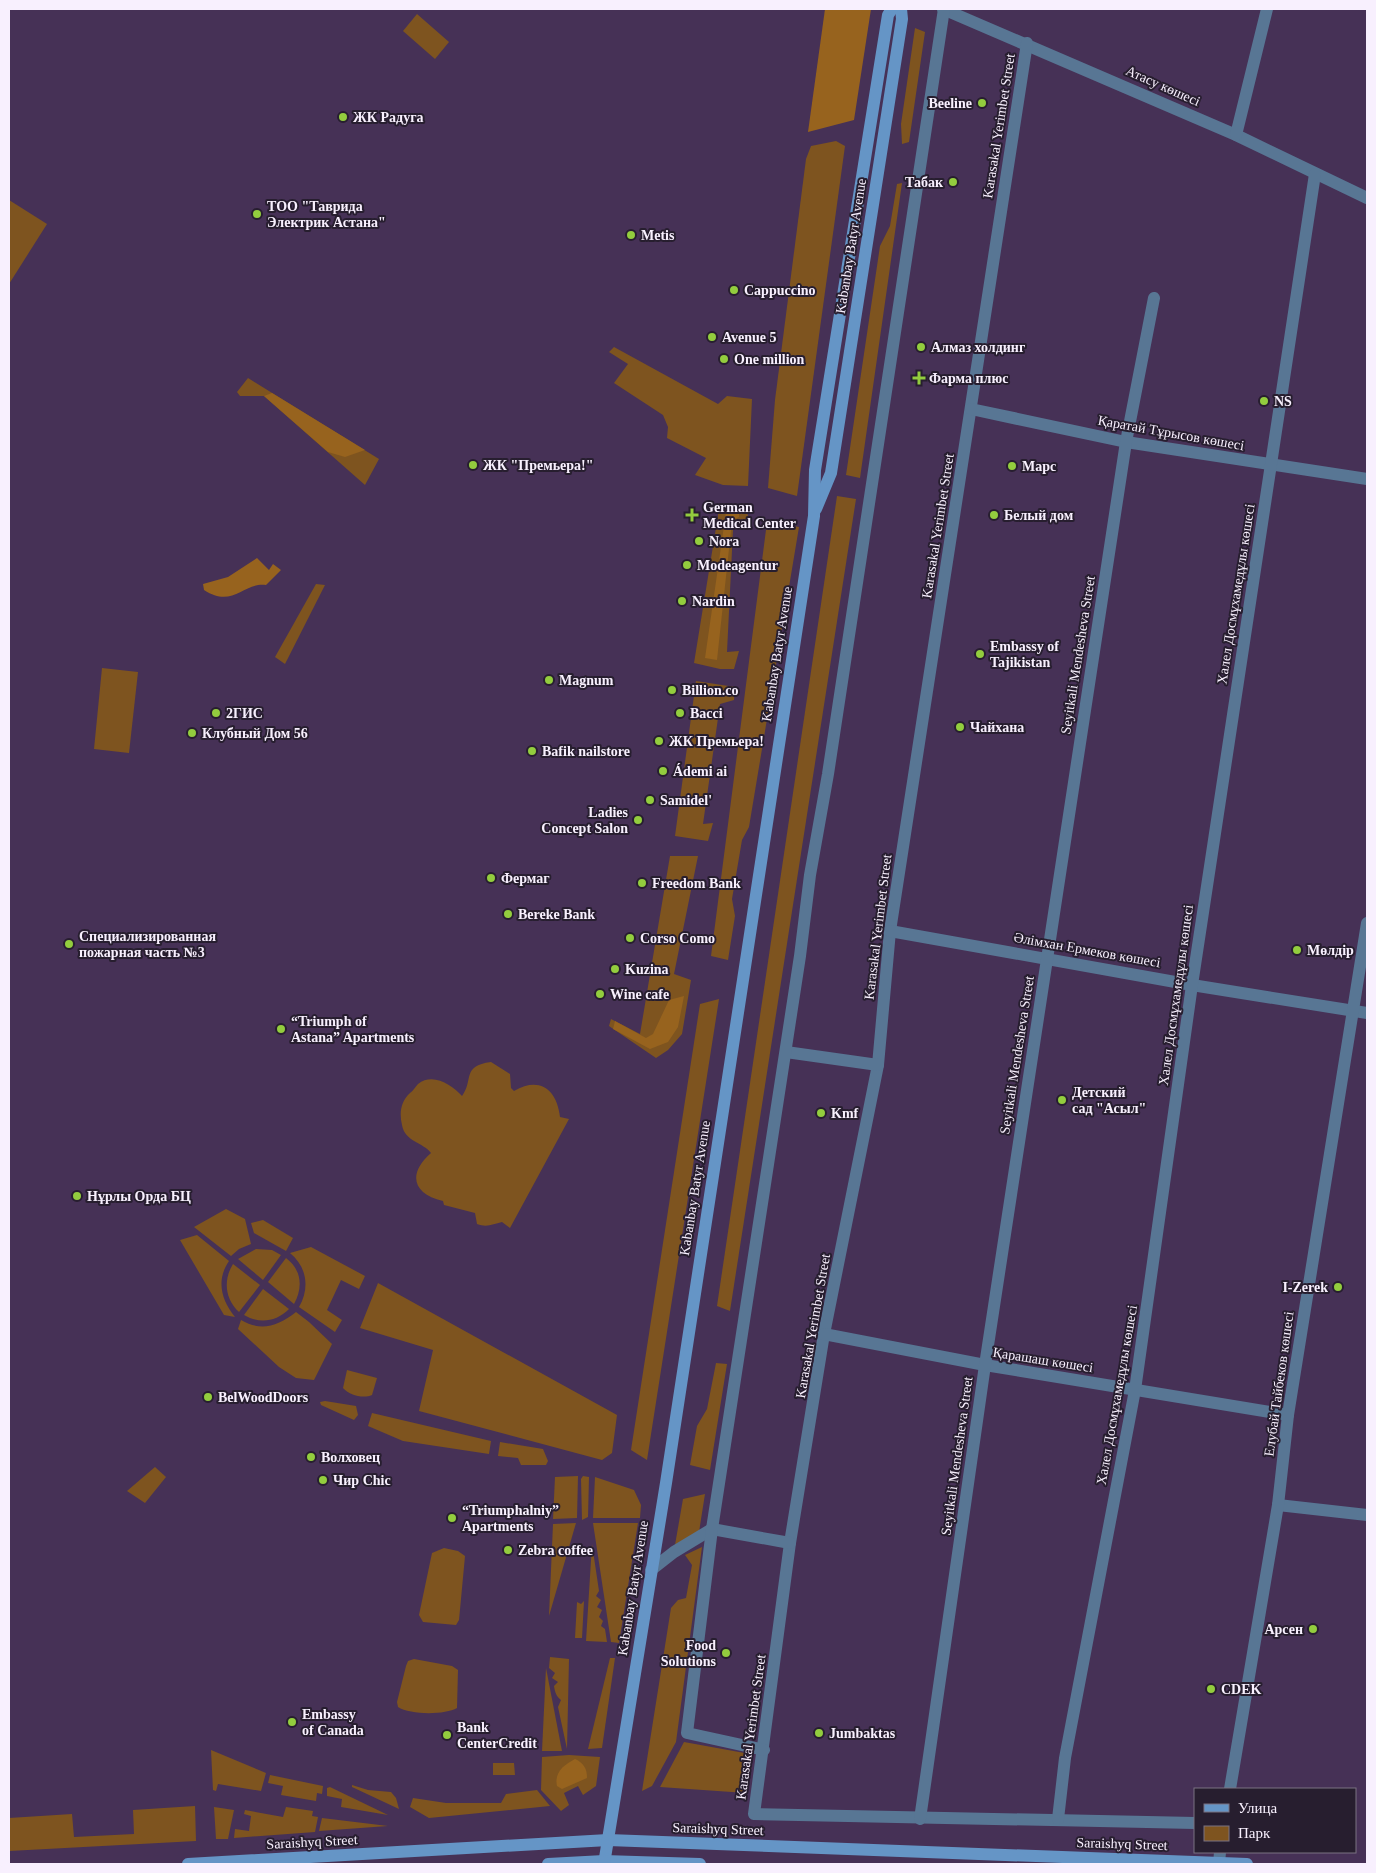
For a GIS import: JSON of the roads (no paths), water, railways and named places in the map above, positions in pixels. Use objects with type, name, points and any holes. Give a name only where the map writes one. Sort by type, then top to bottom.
[{"type":"main road","name":"Kabanbay Batyr Avenue","points":[[604,1862],[746,965],[814,516],[815,470],[868,133],[888,15],[892,9]]},
{"type":"main road","name":"Kabanbay Batyr Avenue","points":[[814,516],[831,473],[902,20],[901,9]]},
{"type":"main road","name":"Saraishyq Street","points":[[188,1864],[608,1840],[1220,1860],[1247,1864]]},
{"type":"main road","points":[[548,1864],[604,1862],[700,1864]]},
{"type":"street","points":[[764,1750],[688,1733],[712,1529],[943,9]]},
{"type":"street","name":"Атасу көшесі","points":[[943,9],[1027,43],[1236,135],[1367,198]]},
{"type":"street","points":[[1236,135],[1267,9]]},
{"type":"street","name":"Karasakal Yerimbet Street","points":[[920,1818],[754,1814],[764,1750],[790,1542],[824,1334],[878,1065],[890,931],[1027,43]]},
{"type":"street","name":"Халел Досмұхамедұлы көшесі","points":[[1058,1819],[1065,1758],[1135,1390],[1192,985],[1315,174]]},
{"type":"street","name":"Seyitkali Mendesheva Street","points":[[920,1818],[985,1365],[1126,442],[1154,298]]},
{"type":"street","name":"Қаратай Тұрысов көшесі","points":[[971,409],[1126,442],[1367,478]]},
{"type":"street","name":"Елубай Тайбеков көшесі","points":[[1230,1788],[1278,1505],[1288,1415],[1367,923]]},
{"type":"street","name":"Әлімхан Ермеков көшесі","points":[[890,931],[1192,985],[1367,1013]]},
{"type":"street","points":[[786,1052],[878,1065]]},
{"type":"street","name":"Қарашаш көшесі","points":[[824,1334],[985,1365],[1288,1415]]},
{"type":"street","points":[[1278,1505],[1367,1515]]},
{"type":"street","points":[[651,1570],[674,1552],[712,1529],[790,1542]]},
{"type":"street","points":[[920,1818],[1058,1819],[1194,1823]]},
{"type":"place","name":"Beeline","points":[[982,103]]},
{"type":"place","name":"ЖК Радуга","points":[[343,117]]},
{"type":"place","name":"Табак","points":[[953,182]]},
{"type":"place","name":"ТОО \"Таврида Электрик Астана\"","points":[[257,214]]},
{"type":"place","name":"Metis","points":[[631,235]]},
{"type":"place","name":"Cappuccino","points":[[734,290]]},
{"type":"place","name":"Avenue 5","points":[[712,337]]},
{"type":"place","name":"Алмаз холдинг","points":[[921,347]]},
{"type":"place","name":"One million","points":[[724,359]]},
{"type":"place","name":"Фарма плюс","points":[[919,378]]},
{"type":"place","name":"NS","points":[[1264,401]]},
{"type":"place","name":"ЖК \"Премьера!\"","points":[[473,465]]},
{"type":"place","name":"Марс","points":[[1012,466]]},
{"type":"place","name":"German Medical Center","points":[[692,515]]},
{"type":"place","name":"Белый дом","points":[[994,515]]},
{"type":"place","name":"Nora","points":[[699,541]]},
{"type":"place","name":"Modeagentur","points":[[687,565]]},
{"type":"place","name":"Nardin","points":[[682,601]]},
{"type":"place","name":"Embassy of Tajikistan","points":[[980,654]]},
{"type":"place","name":"Magnum","points":[[549,680]]},
{"type":"place","name":"Billion.co","points":[[672,690]]},
{"type":"place","name":"2ГИС","points":[[216,713]]},
{"type":"place","name":"Bacci","points":[[680,713]]},
{"type":"place","name":"Чайхана","points":[[960,727]]},
{"type":"place","name":"Клубный Дом 56","points":[[192,733]]},
{"type":"place","name":"ЖК Премьера!","points":[[659,741]]},
{"type":"place","name":"Bafik nailstore","points":[[532,751]]},
{"type":"place","name":"Ádemi ai","points":[[663,771]]},
{"type":"place","name":"Samidel'","points":[[650,800]]},
{"type":"place","name":"Ladies Concept Salon","points":[[638,820]]},
{"type":"place","name":"Фермаг","points":[[491,878]]},
{"type":"place","name":"Freedom Bank","points":[[642,883]]},
{"type":"place","name":"Bereke Bank","points":[[508,914]]},
{"type":"place","name":"Corso Como","points":[[630,938]]},
{"type":"place","name":"Специализированная пожарная часть №3","points":[[69,944]]},
{"type":"place","name":"Мөлдір","points":[[1297,950]]},
{"type":"place","name":"Kuzina","points":[[615,969]]},
{"type":"place","name":"Wine cafe","points":[[600,994]]},
{"type":"place","name":"“Triumph of Astana” Apartments","points":[[281,1029]]},
{"type":"place","name":"Детский сад \"Асыл\"","points":[[1062,1100]]},
{"type":"place","name":"Kmf","points":[[821,1113]]},
{"type":"place","name":"Нұрлы Орда БЦ","points":[[77,1196]]},
{"type":"place","name":"I-Zerek","points":[[1338,1287]]},
{"type":"place","name":"BelWoodDoors","points":[[208,1397]]},
{"type":"place","name":"Волховец","points":[[311,1457]]},
{"type":"place","name":"Чир Chic","points":[[323,1480]]},
{"type":"place","name":"“Triumphalniy” Apartments","points":[[452,1518]]},
{"type":"place","name":"Zebra coffee","points":[[508,1550]]},
{"type":"place","name":"Арсен","points":[[1313,1629]]},
{"type":"place","name":"Food Solutions","points":[[726,1653]]},
{"type":"place","name":"CDEK","points":[[1211,1689]]},
{"type":"place","name":"Embassy of Canada","points":[[292,1722]]},
{"type":"place","name":"Jumbaktas","points":[[819,1733]]},
{"type":"place","name":"Bank CenterCredit","points":[[447,1735]]}]
